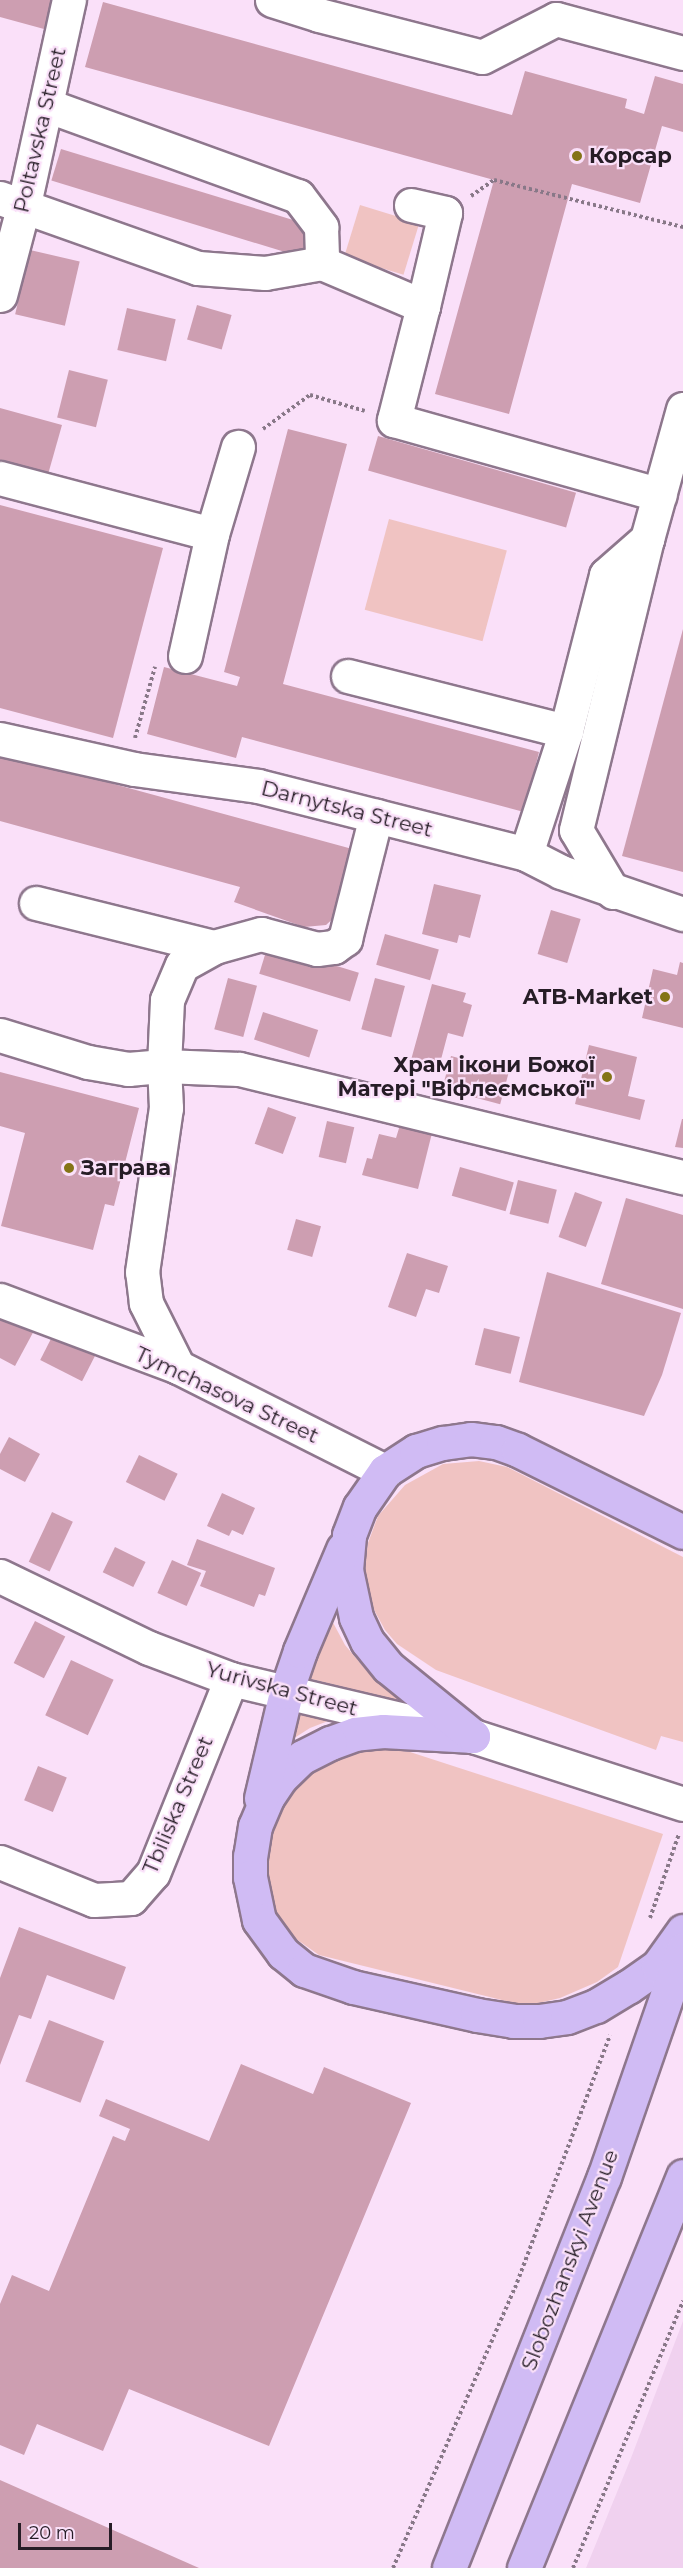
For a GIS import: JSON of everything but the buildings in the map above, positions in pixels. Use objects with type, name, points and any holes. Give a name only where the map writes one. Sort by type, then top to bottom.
[{"type":"main road","points":[[683,1532],[518,1450],[496,1442],[471,1439],[443,1443],[416,1451],[385,1471],[360,1507],[300,1651],[286,1692],[250,1856],[250,1877],[259,1920],[284,1953],[304,1970],[325,1979],[477,2015],[513,2021],[539,2021],[567,2016],[596,2006],[658,1966],[683,1932]]},
{"type":"main road","points":[[349,1535],[346,1570],[350,1596],[356,1617],[367,1641],[388,1667],[472,1736]]},
{"type":"main road","points":[[255,1826],[267,1798],[281,1777],[302,1757],[330,1743],[356,1734],[383,1731],[472,1736]]},
{"type":"main road","name":"Slobozhanskyi Avenue","points":[[449,2568],[604,2177],[683,1949]]},
{"type":"main road","points":[[524,2568],[683,2176]]},
{"type":"street","name":"Poltavska Street","points":[[0,295],[12,201],[46,105],[69,0]]},
{"type":"street","points":[[272,0],[321,8],[482,57],[556,19],[683,52]]},
{"type":"street","points":[[46,105],[298,196],[321,227],[322,263]]},
{"type":"street","points":[[12,201],[198,268],[265,273],[322,263],[423,306]]},
{"type":"street","points":[[411,205],[445,213],[394,420],[660,495]]},
{"type":"street","points":[[613,892],[576,830],[647,539],[683,409]]},
{"type":"street","points":[[185,656],[212,534],[238,447]]},
{"type":"street","points":[[0,478],[212,534]]},
{"type":"street","points":[[526,854],[566,731],[606,575],[647,539]]},
{"type":"street","points":[[348,676],[566,731]]},
{"type":"street","name":"Darnytska Street","points":[[0,739],[126,768],[258,786],[526,854],[561,872],[613,892],[683,914]]},
{"type":"street","points":[[177,1367],[146,1303],[142,1272],[166,1108],[164,1066],[166,1000],[182,965],[214,947],[261,934],[317,949],[334,947],[345,939],[376,816]]},
{"type":"street","points":[[36,903],[214,947]]},
{"type":"street","points":[[0,1035],[88,1062],[128,1069],[164,1066],[239,1070],[683,1177]]},
{"type":"street","name":"Tymchasova Street","points":[[0,1300],[177,1367],[385,1471]]},
{"type":"street","name":"Yurivska Street","points":[[0,1576],[149,1648],[231,1679],[472,1736],[681,1818]]},
{"type":"street","name":"Tbiliska Street","points":[[0,1862],[94,1900],[131,1898],[153,1873],[231,1679]]},
{"type":"path","points":[[445,213],[494,180],[683,228]]},
{"type":"path","points":[[238,447],[310,395],[394,420]]},
{"type":"path","points":[[126,768],[159,651],[185,656]]},
{"type":"path","points":[[649,1921],[681,1818]]},
{"type":"path","points":[[393,2568],[515,2288],[628,1987]]},
{"type":"path","points":[[573,2568],[683,2301]]},
{"type":"shaded area","points":[[360,205],[419,223],[404,275],[344,257]]},
{"type":"shaded area","points":[[389,519],[507,551],[483,641],[365,610]]},
{"type":"shaded area","points":[[479,1461],[507,1467],[683,1557],[683,1742],[661,1736],[656,1750],[436,1670],[397,1644],[385,1630],[366,1595],[363,1573],[368,1543],[378,1516],[405,1485],[443,1464]]},
{"type":"shaded area","points":[[330,1617],[345,1645],[366,1670],[403,1699],[401,1701],[307,1678]]},
{"type":"shaded area","points":[[298,1705],[341,1716],[310,1728],[288,1742]]},
{"type":"shaded area","points":[[383,1748],[410,1752],[663,1834],[618,1967],[597,1982],[560,1998],[526,2006],[319,1955],[292,1936],[275,1914],[266,1892],[267,1841],[276,1817],[306,1775],[326,1762],[355,1751]]},
{"type":"shaded area","points":[[683,2321],[683,2568],[586,2568],[631,2458]]},
{"type":"place","name":"Корсар","points":[[577,156]]},
{"type":"place","name":"ATB-Market","points":[[665,997]]},
{"type":"place","name":"Храм ікони Божої Матері \"Віфлеємської\"","points":[[607,1077]]},
{"type":"place","name":"Заграва","points":[[69,1168]]}]
